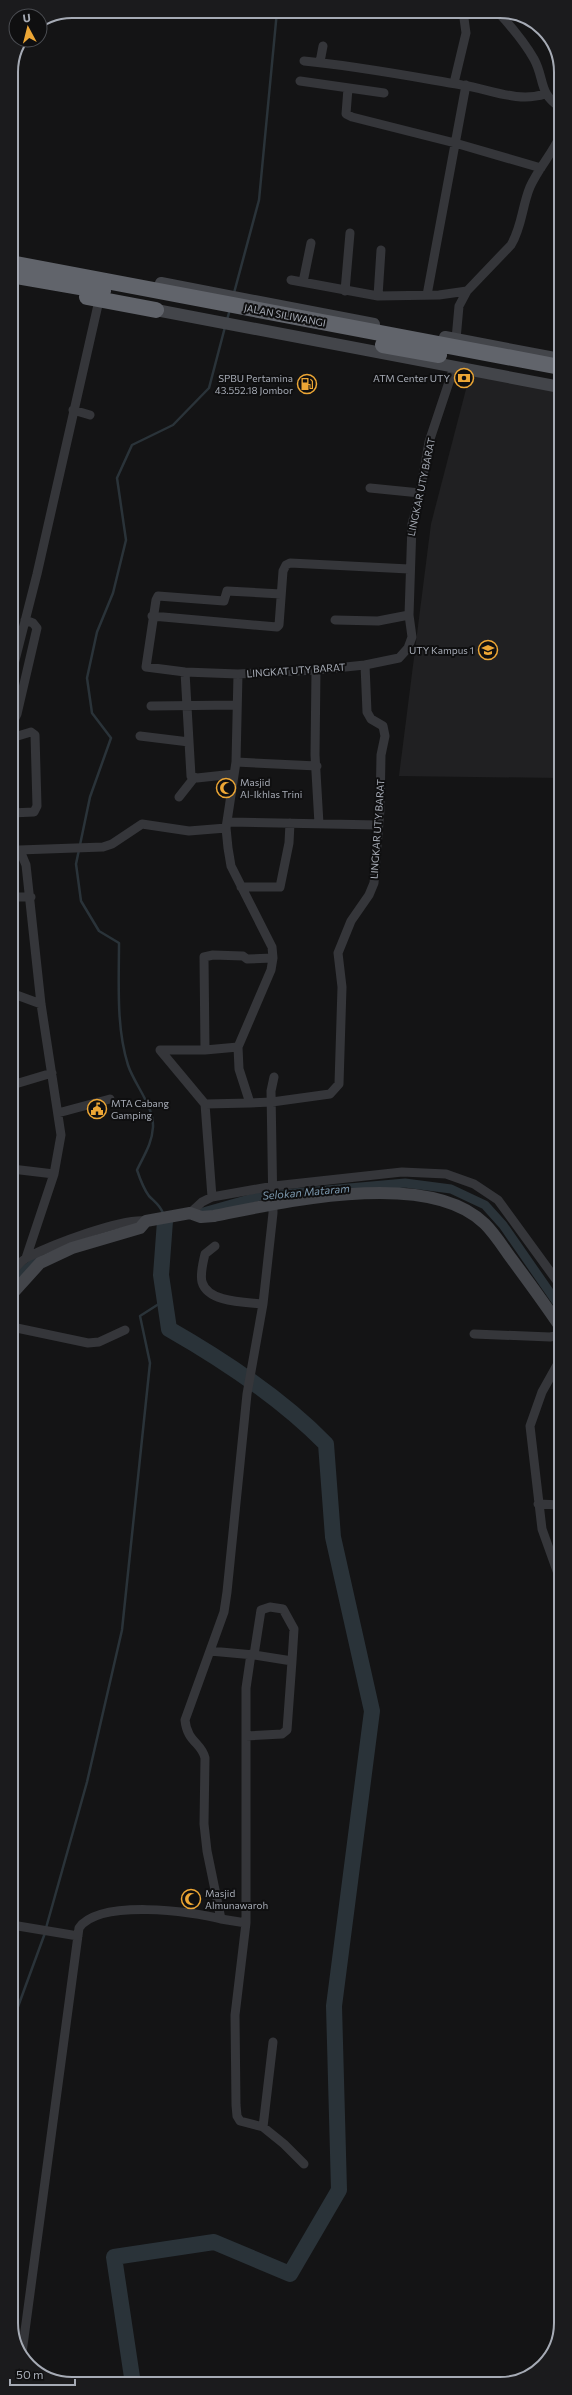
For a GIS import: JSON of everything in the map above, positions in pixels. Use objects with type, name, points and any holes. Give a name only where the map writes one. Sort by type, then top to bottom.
[{"type":"highway","points":[[18,257],[159,297]]},
{"type":"highway","name":"JALAN SILIWANGI","points":[[18,265],[159,297],[554,366]]},
{"type":"highway","name":"JALAN SILIWANGI","points":[[18,277],[100,295],[159,297]]},
{"type":"highway","points":[[18,284],[100,295]]},
{"type":"highway","name":"JALAN SILIWANGI","points":[[263,316],[554,377]]},
{"type":"street","points":[[454,83],[466,33],[464,18]]},
{"type":"street","points":[[503,18],[534,58],[545,94],[554,102]]},
{"type":"street","points":[[320,62],[323,46]]},
{"type":"street","points":[[304,61],[320,62],[466,85],[524,98],[545,94]]},
{"type":"street","points":[[300,81],[384,93]]},
{"type":"street","points":[[427,296],[466,85]]},
{"type":"street","points":[[348,88],[345,109],[346,114],[352,118],[455,143],[541,168]]},
{"type":"street","points":[[456,339],[458,306],[467,291],[513,242],[522,223],[529,189],[554,146]]},
{"type":"street","points":[[345,291],[350,233]]},
{"type":"street","points":[[303,282],[311,243]]},
{"type":"street","points":[[378,296],[381,250]]},
{"type":"street","points":[[291,280],[378,296],[427,296],[467,291]]},
{"type":"street","points":[[18,649],[37,574],[100,295]]},
{"type":"street","points":[[263,316],[456,339],[554,358]]},
{"type":"street","points":[[263,316],[454,367],[554,386]]},
{"type":"street","name":"LINGKAR UTY BARAT","points":[[205,1104],[272,1102],[330,1094],[339,1084],[342,987],[339,951],[351,921],[372,889],[385,732],[383,726],[371,719],[367,712],[366,665],[399,658],[404,653],[412,637],[409,615],[410,532],[420,493],[429,442],[454,367]]},
{"type":"street","points":[[73,410],[90,415]]},
{"type":"street","points":[[370,488],[420,493]]},
{"type":"street","points":[[152,616],[277,627],[279,625],[283,571],[286,565],[290,563],[409,569]]},
{"type":"street","points":[[238,674],[185,672],[146,666],[152,616],[158,596],[224,601],[227,591],[281,594]]},
{"type":"street","points":[[335,620],[378,621],[409,615]]},
{"type":"street","points":[[18,709],[28,661],[37,628],[34,623],[25,620]]},
{"type":"street","points":[[18,658],[28,661]]},
{"type":"street","name":"LINGKAT UTY BARAT","points":[[227,825],[236,762],[238,674],[316,670],[366,665]]},
{"type":"street","points":[[316,670],[315,755],[317,766],[319,824]]},
{"type":"street","points":[[185,672],[191,773],[194,778]]},
{"type":"street","points":[[150,706],[237,705]]},
{"type":"street","points":[[18,736],[31,732],[35,734],[38,806],[34,812],[18,813]]},
{"type":"street","points":[[140,736],[189,742]]},
{"type":"street","points":[[236,762],[317,766]]},
{"type":"street","points":[[179,797],[194,778],[234,774]]},
{"type":"street","points":[[18,848],[86,849],[112,844],[142,824],[189,831],[227,825],[290,823],[378,826]]},
{"type":"street","points":[[241,887],[280,887],[288,848],[290,823]]},
{"type":"street","points":[[227,825],[231,866],[270,943],[273,958],[271,970],[238,1047],[239,1069],[250,1103]]},
{"type":"street","points":[[18,851],[24,858],[31,897],[41,1004],[60,1135],[54,1174],[26,1258]]},
{"type":"street","points":[[18,897],[31,897]]},
{"type":"street","points":[[205,1050],[204,957],[213,955],[243,956],[248,959],[273,958]]},
{"type":"street","points":[[18,995],[41,1004]]},
{"type":"street","points":[[212,1197],[205,1104],[160,1050],[205,1050],[238,1047]]},
{"type":"street","points":[[18,1083],[52,1073]]},
{"type":"street","points":[[222,1919],[207,1845],[204,1811],[205,1755],[189,1737],[185,1720],[224,1612],[227,1592],[247,1394],[263,1304],[273,1202],[274,1187],[271,1091],[274,1077]]},
{"type":"street","points":[[58,1113],[110,1099]]},
{"type":"street","points":[[18,1170],[54,1174]]},
{"type":"street","points":[[187,1214],[202,1202],[212,1197],[274,1187],[402,1172],[433,1172],[474,1184],[498,1200],[554,1277]]},
{"type":"street","points":[[18,1287],[33,1270],[49,1258],[146,1223],[187,1214],[207,1217],[273,1202],[323,1197],[422,1194],[467,1211],[485,1224],[554,1320]]},
{"type":"street","points":[[18,1266],[26,1258],[124,1223],[146,1223]]},
{"type":"street","points":[[215,1246],[205,1254],[202,1280],[208,1290],[217,1297],[263,1304]]},
{"type":"street","points":[[18,1328],[88,1343],[99,1342],[125,1330]]},
{"type":"street","points":[[474,1334],[554,1336]]},
{"type":"street","points":[[554,1369],[539,1398],[530,1426],[542,1529],[554,1555]]},
{"type":"street","points":[[538,1504],[554,1505]]},
{"type":"street","points":[[246,1736],[282,1734],[287,1730],[294,1629],[283,1609],[280,1608],[261,1610],[246,1688],[246,1736],[246,1922],[235,2015],[236,2105],[237,2116],[240,2121],[263,2127],[284,2144],[304,2164]]},
{"type":"street","points":[[210,1651],[253,1655],[292,1662]]},
{"type":"street","points":[[23,2346],[79,1928],[85,1921],[115,1912],[185,1912],[246,1922]]},
{"type":"street","points":[[18,1926],[63,1932],[78,1936]]},
{"type":"street","points":[[263,2127],[273,2042]]},
{"type":"shaded area","name":"UTY Kampus 1","points":[[471,370],[554,387],[554,778],[399,776],[431,524]]},
{"type":"waterway","points":[[234,293],[259,200],[276,18]]},
{"type":"waterway","points":[[227,320],[230,309]]},
{"type":"waterway","points":[[163,1213],[159,1206],[147,1193],[137,1170],[151,1139],[153,1127],[147,1103],[131,1072],[124,1050],[119,1005],[119,943],[99,931],[81,901],[76,864],[90,797],[111,738],[92,713],[87,678],[97,632],[113,593],[126,540],[117,478],[132,445],[173,425],[209,388],[225,327]]},
{"type":"waterway","name":"Selokan Mataram","points":[[196,1214],[260,1196],[405,1183],[451,1189],[485,1205],[503,1225],[554,1298]]},
{"type":"waterway","points":[[132,2377],[114,2257],[214,2242],[290,2274],[339,2190],[334,2006],[372,1711],[333,1537],[326,1444],[309,1427],[252,1381],[169,1329],[161,1275],[165,1221]]},
{"type":"waterway","name":"Selokan Mataram","points":[[18,1275],[39,1259]]},
{"type":"waterway","points":[[46,1928],[87,1782],[122,1630],[150,1363],[140,1316],[165,1300]]},
{"type":"waterway","points":[[18,2007],[45,1933]]},
{"type":"place","name":"ATM Center UTY","points":[[464,378]]},
{"type":"place","name":"SPBU Pertamina 43.552.18 Jombor","points":[[307,384]]},
{"type":"place","name":"UTY Kampus 1","points":[[488,650]]},
{"type":"place","name":"Masjid Al-Ikhlas Trini","points":[[226,788]]},
{"type":"place","name":"MTA Cabang Gamping","points":[[97,1109]]},
{"type":"place","name":"Masjid Almunawaroh","points":[[191,1899]]}]
